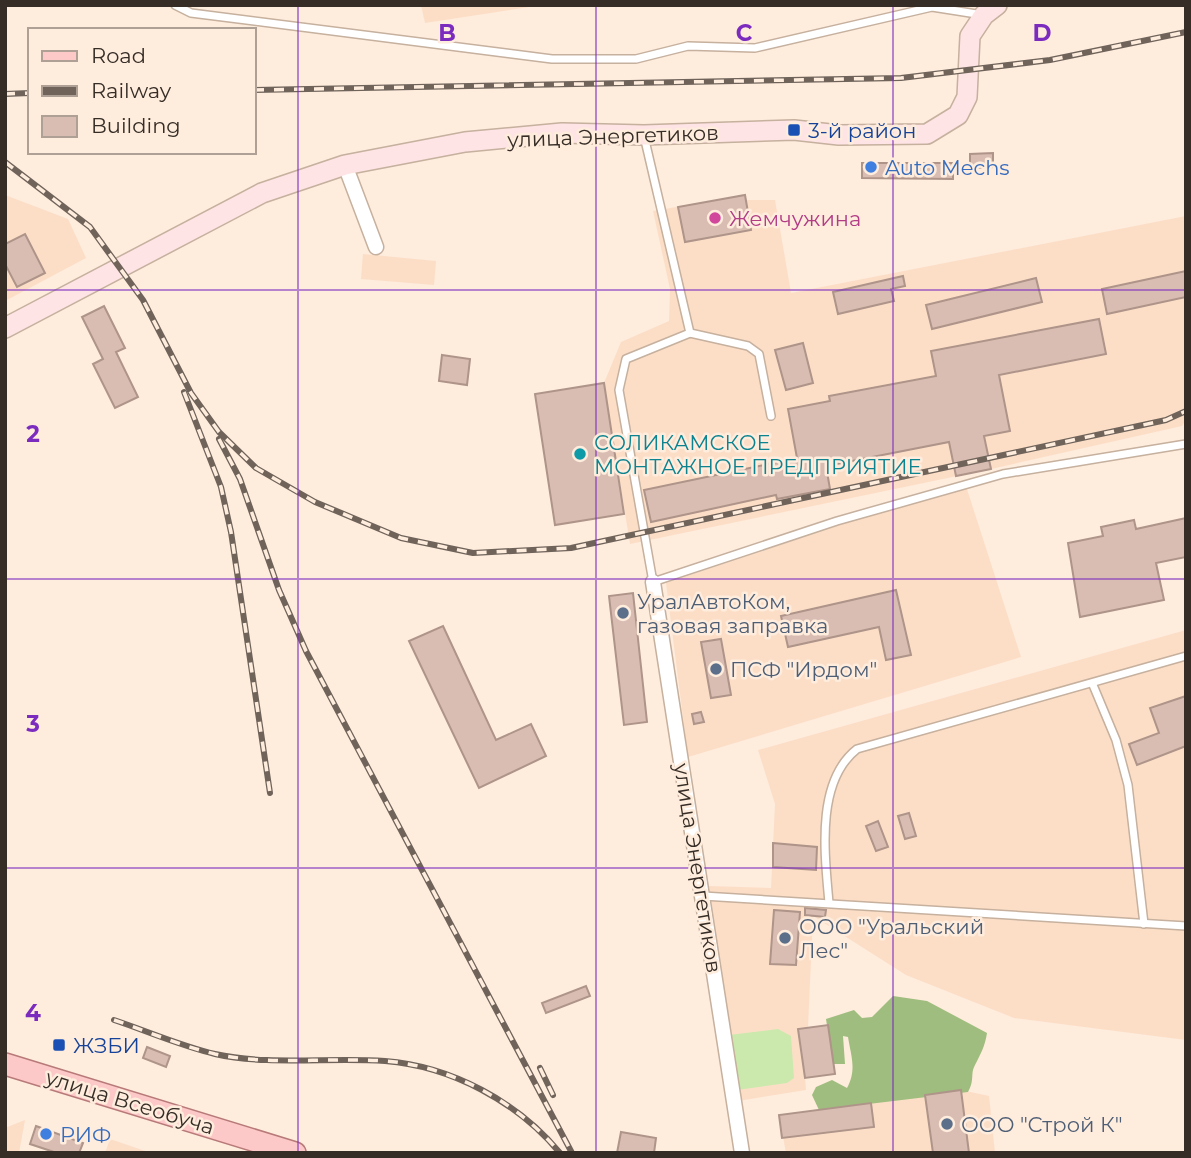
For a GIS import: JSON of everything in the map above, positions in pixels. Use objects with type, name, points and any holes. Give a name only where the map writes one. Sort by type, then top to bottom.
[{"type":"main road","name":"улица Всеобуча","points":[[5,1064],[295,1153]]},
{"type":"street","name":"улица Энергетиков","points":[[5,328],[262,193],[345,165],[479,141],[562,133],[643,135],[794,130],[839,135],[927,134],[958,115],[967,97],[970,36],[990,10]]},
{"type":"street","points":[[345,165],[376,247]]},
{"type":"street","name":"улица Энергетиков","points":[[653,582],[742,1153]]},
{"type":"lane","points":[[175,5],[191,13],[552,59],[636,59],[688,46],[755,48],[932,7],[990,10]]},
{"type":"lane","points":[[643,135],[690,333]]},
{"type":"lane","points":[[771,416],[759,355],[748,346],[690,333],[626,359],[619,390],[653,582],[837,521],[1003,474],[1186,444]]},
{"type":"lane","points":[[829,903],[825,823],[844,759],[858,749],[1093,685],[1186,656]]},
{"type":"lane","points":[[1093,685],[1116,740],[1128,785],[1144,924]]},
{"type":"lane","points":[[703,896],[1186,926]]},
{"type":"shaded area","points":[[421,5],[542,5],[425,23]]},
{"type":"shaded area","points":[[5,195],[68,219],[86,258],[5,301]]},
{"type":"shaded area","points":[[745,195],[746,200],[775,200],[791,293],[1186,216],[1186,420],[1182,426],[991,469],[630,544],[604,383],[621,342],[669,321],[670,289],[653,211]]},
{"type":"shaded area","points":[[363,254],[436,261],[434,285],[361,279]]},
{"type":"shaded area","points":[[965,483],[1021,657],[688,757],[666,583]]},
{"type":"shaded area","name":"ООО \"Уральский Лес\"","points":[[1186,630],[1186,1040],[1014,1018],[906,975],[813,916],[808,1027],[828,1025],[835,1074],[805,1078],[806,1090],[738,1101],[709,886],[771,888],[775,804],[758,750]]},
{"type":"shaded area","name":"ООО \"Строй К\"","points":[[961,1090],[989,1096],[995,1153],[786,1153],[779,1115]]},
{"type":"shaded area","points":[[25,1120],[19,1153],[5,1153],[5,1128]]},
{"type":"shaded area","points":[[110,1139],[151,1153],[105,1153]]},
{"type":"green space","points":[[893,996],[927,1001],[987,1033],[968,1092],[819,1110],[812,1095],[816,1087],[832,1080],[847,1088],[853,1069],[848,1037],[843,1036],[845,1064],[833,1064],[826,1019],[854,1010],[862,1018],[872,1017]]},
{"type":"green space","points":[[778,1029],[791,1036],[794,1078],[787,1083],[737,1090],[729,1035]]},
{"type":"building","points":[[993,153],[993,167],[970,168],[970,154]]},
{"type":"building","points":[[862,163],[953,163],[953,179],[862,178]]},
{"type":"building","name":"Жемчужина","points":[[745,195],[751,230],[685,242],[678,207]]},
{"type":"building","points":[[25,234],[45,273],[17,287],[5,264],[5,244]]},
{"type":"building","points":[[1186,271],[1186,297],[1107,314],[1102,289]]},
{"type":"building","points":[[903,276],[905,286],[891,289],[894,301],[838,314],[833,292]]},
{"type":"building","points":[[1036,278],[1042,302],[932,329],[926,305]]},
{"type":"building","points":[[104,306],[125,348],[116,352],[138,397],[115,408],[93,364],[103,359],[82,317]]},
{"type":"building","points":[[1099,319],[1106,354],[999,375],[1010,431],[984,436],[991,469],[956,476],[949,442],[826,466],[830,489],[777,499],[776,495],[651,522],[644,490],[797,458],[788,409],[830,401],[829,396],[936,376],[931,351]]},
{"type":"building","points":[[803,343],[813,383],[786,390],[775,350]]},
{"type":"building","points":[[442,355],[470,359],[467,385],[439,381]]},
{"type":"building","name":"СОЛИКАМСКОЕ МОНТАЖНОЕ ПРЕДПРИЯТИЕ","points":[[604,383],[624,514],[555,525],[535,394]]},
{"type":"building","points":[[1186,518],[1186,557],[1156,563],[1164,600],[1080,617],[1068,543],[1103,536],[1101,527],[1134,520],[1136,529]]},
{"type":"building","points":[[896,590],[911,655],[886,660],[879,627],[788,647],[781,616]]},
{"type":"building","points":[[633,593],[647,722],[624,725],[609,596]]},
{"type":"building","points":[[443,626],[496,740],[531,724],[546,756],[479,788],[409,641]]},
{"type":"building","name":"ПСФ \"Ирдом\"","points":[[721,639],[731,695],[711,698],[701,642]]},
{"type":"building","points":[[1186,696],[1186,746],[1137,765],[1129,744],[1159,733],[1150,708]]},
{"type":"building","points":[[701,712],[704,722],[694,724],[692,714]]},
{"type":"building","points":[[909,813],[916,836],[905,839],[898,816]]},
{"type":"building","points":[[878,821],[888,847],[876,851],[866,826]]},
{"type":"building","points":[[773,843],[817,847],[816,870],[773,867]]},
{"type":"building","points":[[805,908],[826,910],[825,917],[805,915]]},
{"type":"building","name":"ООО \"Уральский Лес\"","points":[[774,910],[800,912],[796,965],[770,964]]},
{"type":"building","points":[[586,986],[590,996],[546,1013],[542,1003]]},
{"type":"building","points":[[828,1025],[835,1074],[805,1078],[798,1029]]},
{"type":"building","points":[[147,1047],[170,1056],[166,1067],[143,1058]]},
{"type":"building","name":"ООО \"Строй К\"","points":[[961,1090],[969,1153],[933,1153],[925,1095]]},
{"type":"building","points":[[871,1103],[874,1127],[782,1138],[779,1115]]},
{"type":"building","name":"РИФ","points":[[36,1126],[83,1143],[79,1153],[57,1153],[30,1144]]},
{"type":"building","points":[[621,1132],[656,1138],[654,1153],[617,1153]]},
{"type":"railway","points":[[256,90],[901,78],[1050,60],[1186,32]]},
{"type":"railway","points":[[5,94],[28,93]]},
{"type":"railway","points":[[5,162],[90,227],[143,300],[191,393],[219,432],[256,468],[315,502],[401,538],[473,553],[571,548],[1166,420],[1186,411]]},
{"type":"railway","points":[[184,392],[221,487],[231,532],[270,793]]},
{"type":"railway","points":[[219,439],[240,479],[279,590],[306,651],[572,1153]]},
{"type":"railway","points":[[114,1020],[190,1047],[236,1058],[385,1061],[434,1070],[504,1103],[524,1118],[560,1153]]},
{"type":"railway","points":[[540,1068],[553,1095]]},
{"type":"place","name":"3-й район","points":[[794,130]]},
{"type":"place","name":"Auto Mechs","points":[[871,167]]},
{"type":"place","name":"Жемчужина","points":[[715,218]]},
{"type":"place","name":"СОЛИКАМСКОЕ МОНТАЖНОЕ ПРЕДПРИЯТИЕ","points":[[580,454]]},
{"type":"place","name":"УралАвтоКом, газовая заправка","points":[[623,613]]},
{"type":"place","name":"ПСФ \"Ирдом\"","points":[[716,669]]},
{"type":"place","name":"ООО \"Уральский Лес\"","points":[[785,938]]},
{"type":"place","name":"ЖЗБИ","points":[[59,1045]]},
{"type":"place","name":"ООО \"Строй К\"","points":[[947,1124]]},
{"type":"place","name":"РИФ","points":[[46,1134]]}]
